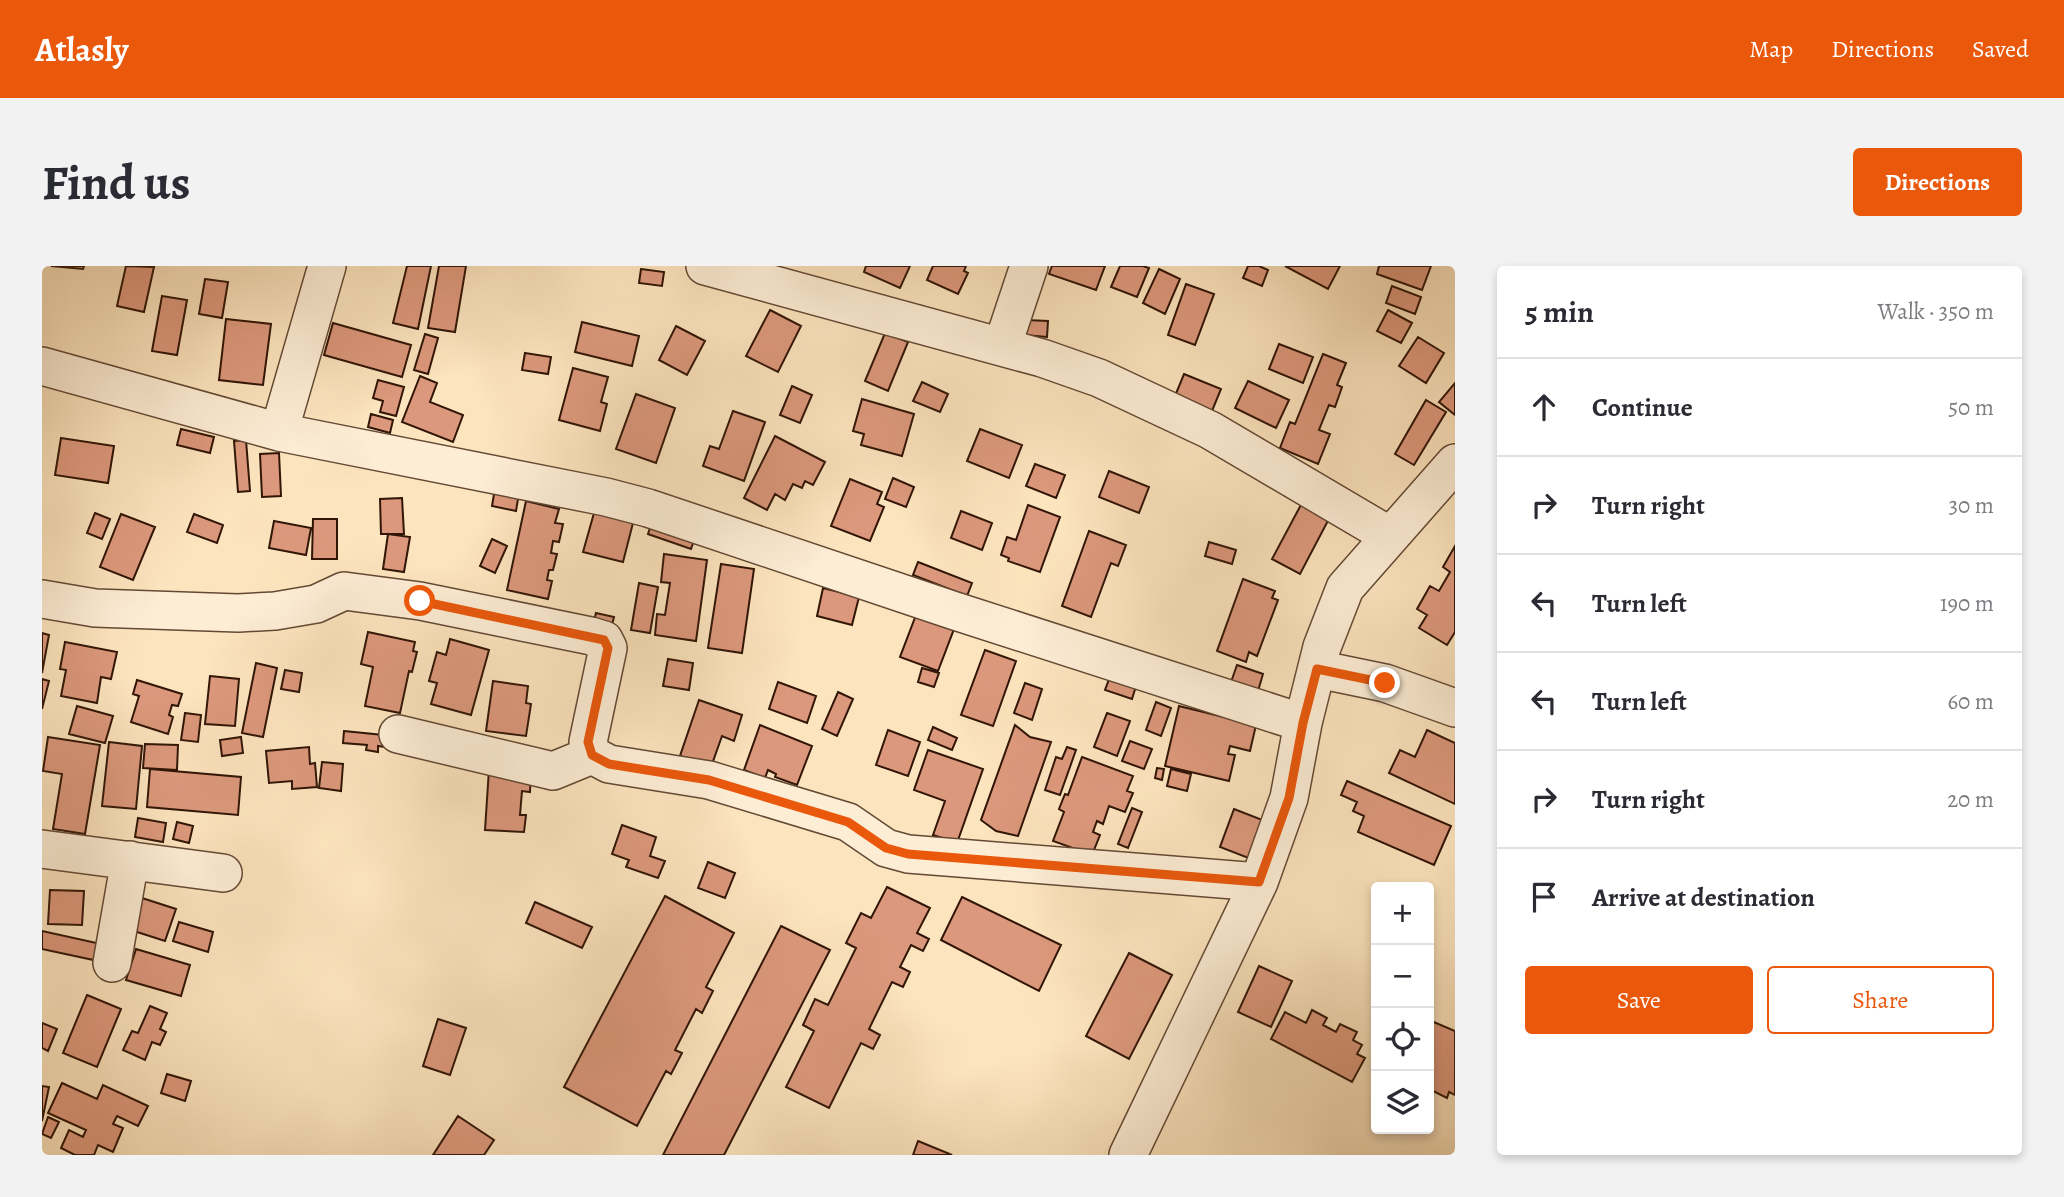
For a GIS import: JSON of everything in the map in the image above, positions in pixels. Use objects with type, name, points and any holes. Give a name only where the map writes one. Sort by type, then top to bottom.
[{"type":"street","points":[[279,432],[327,266]]},
{"type":"street","points":[[705,266],[1042,358],[1099,378],[1210,430],[1390,536]]},
{"type":"street","points":[[1002,347],[1029,266]]},
{"type":"street","points":[[42,366],[279,432],[606,497],[648,508],[952,610],[1303,723]]},
{"type":"street","points":[[1128,1155],[1259,882],[1289,798],[1303,723],[1322,647],[1345,588],[1455,463]]},
{"type":"street","points":[[42,599],[95,608],[238,612],[275,611],[316,604],[344,591],[420,601],[591,636],[604,640],[608,648],[588,742],[592,755],[609,764],[709,780],[848,822],[886,848],[908,854],[1259,882]]},
{"type":"street","points":[[1317,669],[1385,683],[1455,708]]},
{"type":"street","points":[[398,734],[553,771],[592,755]]},
{"type":"street","points":[[42,849],[223,873]]},
{"type":"street","points":[[112,963],[130,860]]},
{"type":"building","points":[[51,266],[84,266],[83,269]]},
{"type":"building","points":[[126,266],[154,267],[144,312],[117,306]]},
{"type":"building","points":[[407,266],[431,266],[418,329],[393,323]]},
{"type":"building","points":[[439,266],[466,266],[455,332],[428,328]]},
{"type":"building","points":[[866,266],[910,266],[900,288],[864,272]]},
{"type":"building","points":[[933,266],[966,266],[964,271],[968,273],[958,294],[927,280]]},
{"type":"building","points":[[1052,266],[1105,266],[1096,290],[1049,274]]},
{"type":"building","points":[[1120,266],[1149,268],[1137,297],[1111,287]]},
{"type":"building","points":[[1248,266],[1259,266],[1268,270],[1262,286],[1243,278]]},
{"type":"building","points":[[1285,266],[1340,266],[1328,289]]},
{"type":"building","points":[[1379,266],[1431,266],[1422,290],[1377,274]]},
{"type":"building","points":[[641,269],[664,272],[662,286],[639,283]]},
{"type":"building","points":[[1159,269],[1180,279],[1165,314],[1143,303]]},
{"type":"building","points":[[205,279],[228,282],[222,318],[199,314]]},
{"type":"building","points":[[1186,284],[1214,294],[1195,345],[1168,335]]},
{"type":"building","points":[[1392,286],[1421,297],[1415,314],[1386,303]]},
{"type":"building","points":[[162,296],[187,300],[177,355],[152,351]]},
{"type":"building","points":[[770,310],[801,326],[778,372],[746,356]]},
{"type":"building","points":[[1388,310],[1412,323],[1401,343],[1377,331]]},
{"type":"building","points":[[226,319],[271,324],[263,385],[219,380]]},
{"type":"building","points":[[1026,320],[1048,321],[1047,337],[1025,335]]},
{"type":"building","points":[[582,322],[639,336],[632,366],[575,352]]},
{"type":"building","points":[[333,323],[411,345],[402,377],[324,355]]},
{"type":"building","points":[[676,326],[705,341],[687,375],[659,360]]},
{"type":"building","points":[[885,333],[908,342],[888,391],[865,381]]},
{"type":"building","points":[[425,334],[438,338],[428,374],[414,370]]},
{"type":"building","points":[[1418,337],[1444,353],[1426,383],[1399,366]]},
{"type":"building","points":[[1279,344],[1313,357],[1303,383],[1269,369]]},
{"type":"building","points":[[525,353],[551,357],[548,374],[522,370]]},
{"type":"building","points":[[1323,354],[1346,363],[1337,385],[1342,387],[1335,407],[1329,405],[1319,430],[1330,434],[1318,464],[1280,448],[1290,422],[1295,424]]},
{"type":"building","points":[[573,368],[608,377],[601,402],[607,404],[600,431],[559,420]]},
{"type":"building","points":[[1184,374],[1221,389],[1212,411],[1175,396]]},
{"type":"building","points":[[420,376],[437,383],[430,402],[463,415],[453,442],[402,422]]},
{"type":"building","points":[[378,380],[404,387],[396,416],[380,412],[383,401],[373,398]]},
{"type":"building","points":[[1248,381],[1289,400],[1276,428],[1235,408]]},
{"type":"building","points":[[922,382],[948,394],[940,412],[913,401]]},
{"type":"building","points":[[1455,383],[1455,415],[1439,402]]},
{"type":"building","points":[[792,386],[812,395],[800,423],[780,415]]},
{"type":"building","points":[[636,394],[675,408],[656,463],[616,449]]},
{"type":"building","points":[[862,399],[914,414],[902,456],[861,445],[864,434],[853,431]]},
{"type":"building","points":[[1426,400],[1446,412],[1414,465],[1395,454]]},
{"type":"building","points":[[733,411],[765,422],[744,481],[703,466],[710,446],[719,449]]},
{"type":"building","points":[[371,414],[393,420],[390,433],[368,427]]},
{"type":"building","points":[[181,429],[214,437],[210,453],[177,445]]},
{"type":"building","points":[[980,429],[1022,445],[1009,478],[967,461]]},
{"type":"building","points":[[775,436],[825,462],[813,485],[805,481],[802,488],[793,484],[785,500],[775,494],[767,510],[744,498]]},
{"type":"building","points":[[61,438],[114,446],[108,483],[55,475]]},
{"type":"building","points":[[246,440],[250,491],[238,492],[234,441]]},
{"type":"building","points":[[279,453],[281,496],[262,497],[260,454]]},
{"type":"building","points":[[1035,464],[1065,475],[1056,498],[1026,486]]},
{"type":"building","points":[[1109,471],[1149,487],[1139,513],[1099,497]]},
{"type":"building","points":[[893,478],[914,487],[906,507],[885,499]]},
{"type":"building","points":[[850,479],[882,492],[877,504],[884,507],[870,541],[831,526]]},
{"type":"building","points":[[495,488],[519,493],[516,511],[492,506]]},
{"type":"building","points":[[402,498],[404,534],[381,534],[380,499]]},
{"type":"building","points":[[526,501],[559,509],[555,523],[563,524],[559,542],[553,541],[551,553],[557,554],[547,580],[552,581],[548,599],[507,590]]},
{"type":"building","points":[[1303,501],[1331,515],[1300,574],[1272,559]]},
{"type":"building","points":[[1028,505],[1060,517],[1040,572],[1008,561],[1009,558],[1001,555],[1007,537],[1016,540]]},
{"type":"building","points":[[961,511],[992,523],[982,550],[951,538]]},
{"type":"building","points":[[95,513],[110,519],[102,539],[87,533]]},
{"type":"building","points":[[594,513],[633,523],[623,562],[583,552]]},
{"type":"building","points":[[121,514],[155,527],[133,580],[100,567]]},
{"type":"building","points":[[194,514],[223,525],[217,543],[187,532]]},
{"type":"building","points":[[653,518],[697,532],[691,549],[648,534]]},
{"type":"building","points":[[313,519],[337,519],[337,559],[312,559]]},
{"type":"building","points":[[274,521],[311,528],[306,555],[269,548]]},
{"type":"building","points":[[1089,531],[1126,545],[1118,566],[1111,563],[1091,617],[1062,606]]},
{"type":"building","points":[[388,534],[410,537],[404,572],[383,569]]},
{"type":"building","points":[[492,539],[507,546],[495,573],[480,566]]},
{"type":"building","points":[[1209,542],[1236,550],[1232,564],[1205,556]]},
{"type":"building","points":[[1455,546],[1455,632],[1447,645],[1419,628],[1427,615],[1417,609],[1430,586],[1439,591],[1450,572],[1443,567]]},
{"type":"building","points":[[664,554],[707,560],[696,641],[655,635],[657,614],[665,615],[670,583],[661,582]]},
{"type":"building","points":[[918,562],[972,583],[967,596],[913,575]]},
{"type":"building","points":[[721,564],[754,569],[742,653],[708,648]]},
{"type":"building","points":[[1243,579],[1275,591],[1272,598],[1278,600],[1257,656],[1249,652],[1246,662],[1217,651]]},
{"type":"building","points":[[639,583],[658,587],[650,633],[631,630]]},
{"type":"building","points":[[823,588],[859,597],[852,625],[817,616]]},
{"type":"building","points":[[596,613],[614,617],[611,629],[593,625]]},
{"type":"building","points":[[916,615],[954,629],[938,671],[900,657]]},
{"type":"building","points":[[368,632],[415,642],[413,651],[417,652],[412,672],[409,671],[400,713],[365,706],[373,667],[361,664]]},
{"type":"building","points":[[42,633],[49,635],[42,673]]},
{"type":"building","points":[[450,639],[489,650],[471,715],[431,704],[437,683],[429,681],[437,652],[446,655]]},
{"type":"building","points":[[65,642],[117,652],[111,679],[101,677],[97,703],[61,696],[66,670],[60,669]]},
{"type":"building","points":[[985,650],[1016,661],[993,726],[961,715]]},
{"type":"building","points":[[668,659],[693,663],[689,690],[663,686]]},
{"type":"building","points":[[256,663],[277,668],[263,737],[242,733]]},
{"type":"building","points":[[1237,665],[1263,674],[1258,691],[1231,682]]},
{"type":"building","points":[[922,668],[939,673],[934,687],[918,682]]},
{"type":"building","points":[[285,670],[302,673],[299,692],[281,689]]},
{"type":"building","points":[[1111,674],[1137,683],[1132,699],[1105,690]]},
{"type":"building","points":[[210,676],[239,679],[235,726],[205,724]]},
{"type":"building","points":[[42,679],[49,681],[42,709]]},
{"type":"building","points":[[137,680],[182,694],[178,706],[172,705],[169,715],[173,717],[168,734],[131,722],[139,696],[133,694]]},
{"type":"building","points":[[493,681],[528,686],[526,703],[531,704],[526,736],[486,731]]},
{"type":"building","points":[[778,682],[816,696],[807,723],[769,709]]},
{"type":"building","points":[[1025,683],[1042,689],[1032,720],[1014,713]]},
{"type":"building","points":[[838,692],[853,699],[837,736],[822,729]]},
{"type":"building","points":[[699,700],[742,715],[734,741],[722,736],[711,767],[680,756]]},
{"type":"building","points":[[1156,702],[1171,708],[1161,736],[1146,730]]},
{"type":"building","points":[[77,706],[113,716],[105,743],[69,734]]},
{"type":"building","points":[[1179,706],[1256,725],[1250,751],[1230,746],[1228,754],[1235,755],[1229,781],[1165,766]]},
{"type":"building","points":[[185,713],[201,715],[198,742],[181,740]]},
{"type":"building","points":[[1107,713],[1130,721],[1117,756],[1094,747]]},
{"type":"building","points":[[760,725],[812,746],[797,785],[775,777],[776,774],[768,770],[765,778],[744,770]]},
{"type":"building","points":[[1015,725],[1030,737],[1051,742],[1018,836],[996,831],[981,820]]},
{"type":"building","points":[[933,727],[957,738],[952,750],[928,740]]},
{"type":"building","points":[[888,730],[920,742],[908,776],[876,765]]},
{"type":"building","points":[[1427,730],[1455,743],[1455,804],[1389,773],[1400,750],[1415,757]]},
{"type":"building","points":[[344,731],[393,736],[392,748],[378,746],[378,752],[366,750],[367,745],[343,743]]},
{"type":"building","points":[[48,737],[100,745],[85,834],[53,829],[62,774],[43,771]]},
{"type":"building","points":[[241,737],[243,753],[222,756],[220,740]]},
{"type":"building","points":[[1130,741],[1152,749],[1144,769],[1122,761]]},
{"type":"building","points":[[109,742],[142,746],[136,809],[102,806]]},
{"type":"building","points":[[145,744],[178,745],[177,770],[143,768]]},
{"type":"building","points":[[309,747],[310,764],[315,763],[317,787],[292,789],[292,781],[269,783],[266,751]]},
{"type":"building","points":[[1067,747],[1076,750],[1060,795],[1045,790],[1056,757],[1062,759]]},
{"type":"building","points":[[928,750],[983,769],[957,843],[933,835],[945,801],[914,790]]},
{"type":"building","points":[[1082,757],[1133,776],[1127,791],[1133,793],[1125,812],[1109,806],[1103,824],[1097,821],[1093,832],[1100,835],[1092,855],[1053,841],[1064,812],[1059,809],[1065,794],[1068,795]]},
{"type":"building","points":[[322,762],[343,764],[341,791],[319,788]]},
{"type":"building","points":[[1157,768],[1164,769],[1162,780],[1155,778]]},
{"type":"building","points":[[150,769],[241,777],[238,815],[147,807]]},
{"type":"building","points":[[489,769],[531,771],[530,792],[522,791],[520,815],[526,815],[524,832],[485,830]]},
{"type":"building","points":[[1171,769],[1191,774],[1187,791],[1167,786]]},
{"type":"building","points":[[1347,781],[1451,826],[1434,865],[1358,832],[1364,816],[1353,811],[1357,802],[1341,795]]},
{"type":"building","points":[[1132,808],[1142,812],[1128,848],[1118,844]]},
{"type":"building","points":[[1234,809],[1265,821],[1251,859],[1220,847]]},
{"type":"building","points":[[138,818],[166,823],[163,842],[135,837]]},
{"type":"building","points":[[177,822],[193,826],[189,843],[173,839]]},
{"type":"building","points":[[622,825],[656,837],[650,856],[665,861],[658,878],[626,867],[629,860],[612,854]]},
{"type":"building","points":[[708,862],[735,873],[725,898],[698,888]]},
{"type":"building","points":[[887,887],[930,908],[917,933],[929,939],[923,951],[911,945],[900,967],[910,972],[903,987],[892,982],[869,1029],[880,1035],[873,1049],[861,1043],[829,1108],[786,1087],[814,1031],[803,1025],[815,999],[828,1005],[856,948],[846,943],[861,913],[871,918]]},
{"type":"building","points":[[50,890],[84,891],[82,925],[48,924]]},
{"type":"building","points":[[665,896],[734,933],[706,987],[713,991],[702,1013],[696,1009],[675,1050],[682,1053],[671,1074],[666,1071],[637,1126],[564,1087]]},
{"type":"building","points":[[962,897],[1061,945],[1039,991],[941,940]]},
{"type":"building","points":[[142,898],[176,909],[165,941],[131,930]]},
{"type":"building","points":[[535,902],[592,927],[582,948],[526,923]]},
{"type":"building","points":[[179,922],[213,932],[208,952],[173,941]]},
{"type":"building","points":[[781,926],[830,950],[724,1155],[663,1155]]},
{"type":"building","points":[[42,931],[101,944],[98,961],[42,949]]},
{"type":"building","points":[[136,949],[190,965],[181,996],[126,980]]},
{"type":"building","points":[[1129,953],[1172,975],[1129,1059],[1086,1036]]},
{"type":"building","points":[[1259,966],[1292,981],[1271,1027],[1238,1012]]},
{"type":"building","points":[[87,995],[121,1009],[97,1067],[63,1053]]},
{"type":"building","points":[[150,1006],[167,1013],[160,1029],[166,1032],[160,1045],[152,1042],[145,1060],[123,1050],[132,1031],[138,1033]]},
{"type":"building","points":[[1312,1010],[1327,1018],[1323,1025],[1336,1032],[1340,1024],[1357,1032],[1353,1040],[1362,1045],[1357,1054],[1365,1058],[1352,1082],[1271,1039],[1285,1012],[1306,1023]]},
{"type":"building","points":[[438,1019],[466,1028],[450,1075],[423,1066]]},
{"type":"building","points":[[1434,1022],[1455,1031],[1455,1095],[1449,1092],[1447,1098],[1434,1092]]},
{"type":"building","points":[[42,1023],[57,1029],[48,1051],[42,1048]]},
{"type":"building","points":[[167,1074],[191,1081],[185,1101],[161,1093]]},
{"type":"building","points":[[62,1083],[97,1099],[103,1085],[148,1106],[138,1126],[117,1116],[113,1124],[123,1128],[113,1152],[98,1145],[94,1155],[75,1155],[61,1148],[69,1130],[83,1137],[86,1130],[48,1113]]},
{"type":"building","points":[[42,1086],[49,1087],[42,1121]]},
{"type":"building","points":[[458,1116],[494,1140],[484,1155],[433,1155]]},
{"type":"building","points":[[48,1117],[59,1122],[51,1138],[42,1134]]},
{"type":"building","points":[[918,1141],[952,1155],[913,1155]]},
{"type":"route","points":[[420,601],[604,640],[608,648],[588,742],[592,755],[609,764],[709,780],[848,822],[886,848],[908,854],[1259,882],[1289,798],[1303,723],[1317,669],[1385,683]]}]
